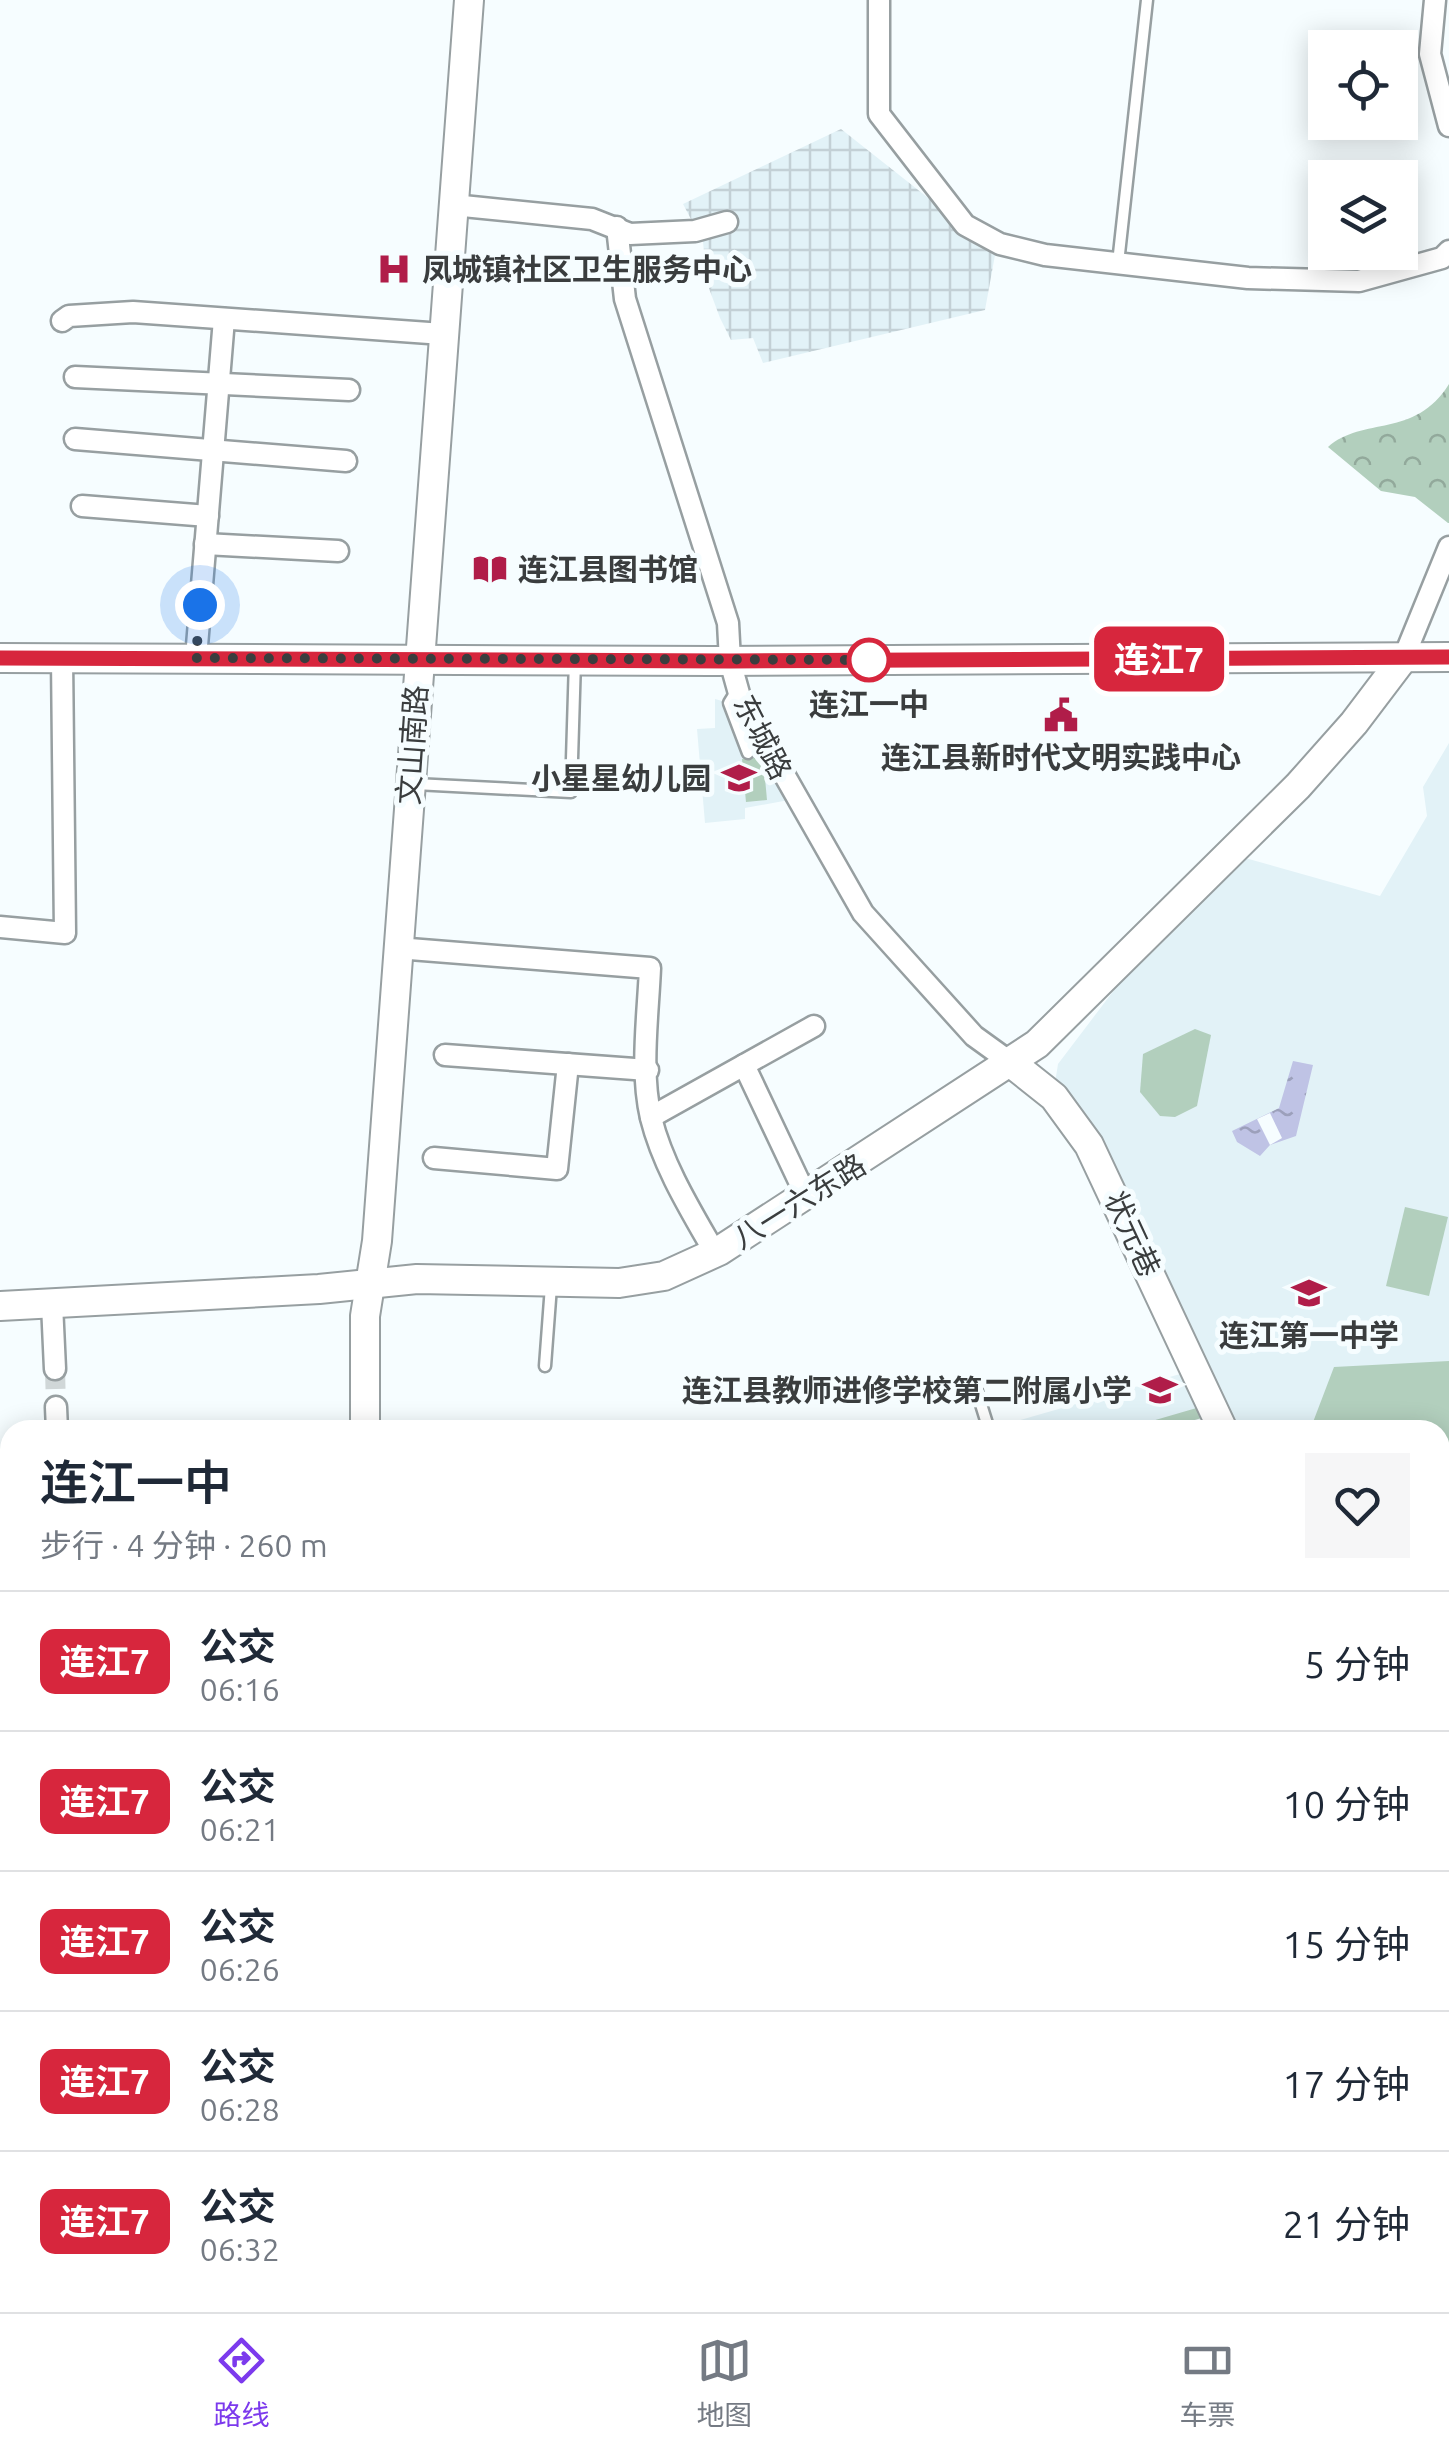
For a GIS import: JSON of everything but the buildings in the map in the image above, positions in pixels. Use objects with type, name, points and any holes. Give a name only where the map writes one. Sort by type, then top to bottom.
[{"type":"main road","name":"文山南路","points":[[365,1420],[365,1316],[398,948],[469,0]]},
{"type":"main road","name":"八一六东路","points":[[0,1306],[417,1279],[634,1280],[664,1276],[715,1253],[807,1198],[1038,1044],[1298,786],[1354,724],[1404,657]]},
{"type":"main road","points":[[0,658],[730,661],[1449,657]]},
{"type":"main road","points":[[1038,1044],[1042,1084]]},
{"type":"main road","name":"状元巷","points":[[1010,1062],[1042,1084],[1067,1111],[1100,1164],[1212,1417]]},
{"type":"street","points":[[879,0],[879,114],[965,225],[1000,244],[1118,264],[1248,278],[1358,281],[1442,258],[1449,250]]},
{"type":"street","points":[[1435,0],[1430,54],[1449,126]]},
{"type":"street","points":[[453,205],[592,219],[630,234],[695,231],[726,222]]},
{"type":"street","name":"东城路","points":[[617,228],[625,299],[728,622],[730,661],[738,690],[818,840],[863,912],[965,1027],[1010,1062]]},
{"type":"street","points":[[62,322],[69,316],[133,312],[372,325],[443,334]]},
{"type":"street","points":[[196,658],[224,319]]},
{"type":"street","points":[[75,377],[350,390]]},
{"type":"street","points":[[75,439],[346,461]]},
{"type":"street","points":[[82,506],[208,516]]},
{"type":"street","points":[[205,544],[338,551]]},
{"type":"street","points":[[1404,657],[1449,548]]},
{"type":"street","points":[[0,927],[66,934],[62,658]]},
{"type":"street","points":[[398,948],[650,968],[650,1117],[678,1188],[715,1253]]},
{"type":"street","points":[[650,1117],[814,1026]]},
{"type":"street","points":[[445,1054],[648,1070]]},
{"type":"street","points":[[434,1158],[557,1170],[568,1064]]},
{"type":"street","points":[[744,1065],[807,1198]]},
{"type":"street","points":[[52,1304],[55,1369]]},
{"type":"street","points":[[56,1407],[57,1420]]},
{"type":"lane","points":[[1118,264],[1146,0]]},
{"type":"lane","points":[[409,784],[570,792],[575,660]]},
{"type":"lane","points":[[738,690],[729,703],[748,754]]},
{"type":"lane","points":[[545,1366],[552,1280]]},
{"type":"lane","points":[[975,1386],[986,1420]]},
{"type":"shaded area","points":[[841,129],[965,227],[997,244],[985,310],[763,363],[753,338],[731,340],[707,283],[703,242],[683,204]]},
{"type":"shaded area","name":"小星星幼儿园","points":[[715,699],[740,706],[789,800],[745,808],[745,819],[705,823],[697,729],[715,728]]},
{"type":"shaded area","name":"连江第一中学","points":[[1449,743],[1449,1420],[1229,1420],[1055,1083],[1058,1064],[1127,973],[1238,856],[1380,896],[1427,816],[1423,787]]},
{"type":"shaded area","name":"连江县教师进修学校第二附属小学","points":[[1187,1372],[1205,1417],[1195,1420],[1020,1420]]},
{"type":"green space","points":[[1449,384],[1448,523],[1415,497],[1381,491],[1328,447],[1357,432],[1421,413]]},
{"type":"green space","points":[[763,757],[767,800],[746,802],[742,759]]},
{"type":"green space","points":[[1195,1029],[1211,1035],[1197,1106],[1175,1117],[1160,1116],[1140,1092],[1143,1054]]},
{"type":"green space","points":[[1405,1207],[1448,1217],[1429,1296],[1386,1286]]},
{"type":"green space","points":[[1449,1361],[1449,1420],[1314,1420],[1334,1367]]},
{"type":"green space","points":[[1200,1407],[1205,1417],[1195,1420],[1155,1420]]},
{"type":"water","points":[[1293,1061],[1313,1065],[1296,1136],[1270,1145],[1260,1156],[1237,1142],[1232,1131],[1279,1108]]},
{"type":"pier","points":[[1270,1113],[1282,1138],[1270,1145],[1257,1119]]},
{"type":"tunnel","points":[[55,1369],[56,1407]]},
{"type":"bus line","name":"连江7","points":[[0,658],[730,661],[1449,657]]},
{"type":"place","name":"凤城镇社区卫生服务中心","points":[[394,269]]},
{"type":"place","name":"连江县图书馆","points":[[490,569]]},
{"type":"place","name":"连江一中","points":[[869,660]]},
{"type":"place","name":"连江县新时代文明实践中心","points":[[1061,715]]},
{"type":"place","name":"小星星幼儿园","points":[[739,778]]},
{"type":"place","name":"连江第一中学","points":[[1309,1293]]},
{"type":"place","name":"连江县教师进修学校第二附属小学","points":[[1160,1390]]},
{"type":"route","points":[[200,605],[196,658],[887,660],[869,660]]}]
